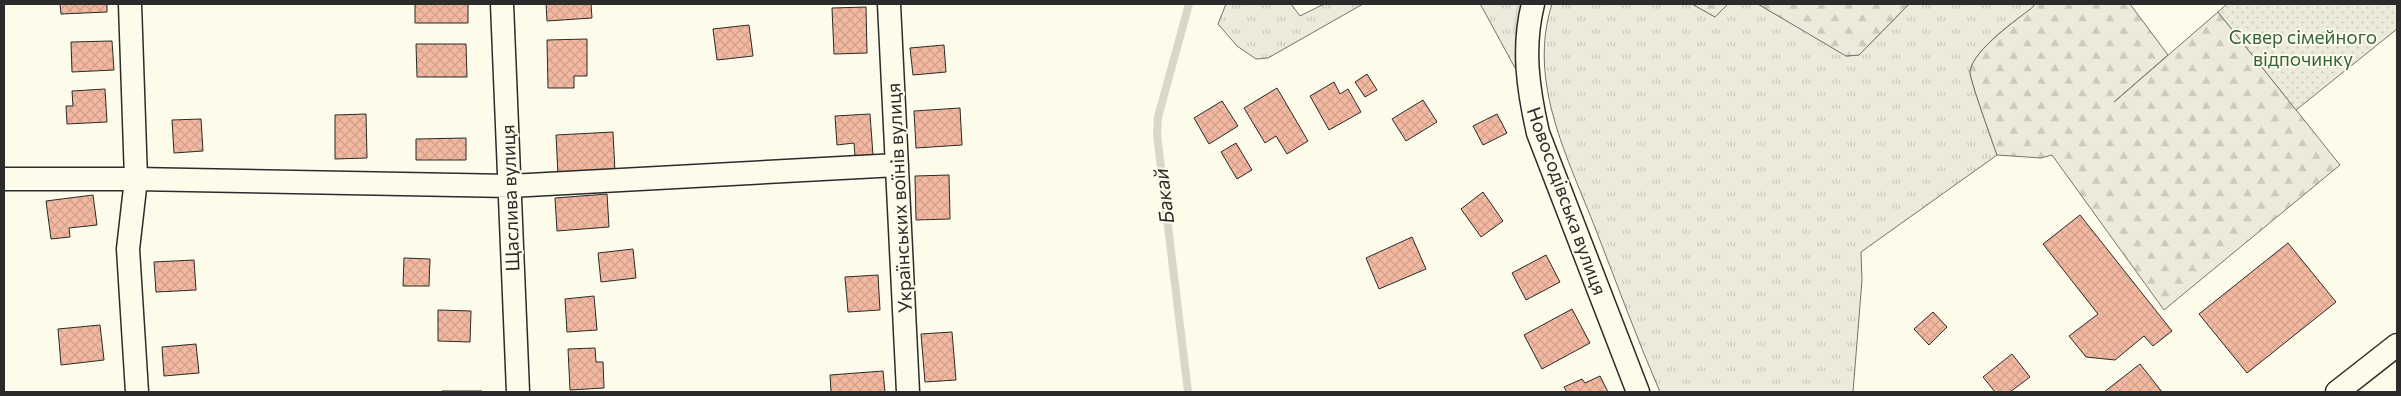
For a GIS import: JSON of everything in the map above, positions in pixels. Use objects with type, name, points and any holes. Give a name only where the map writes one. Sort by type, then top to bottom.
[{"type":"street","points":[[130,4],[136,179],[128,249],[136,392]]},
{"type":"street","name":"Щаслива вулиця","points":[[502,4],[518,392]]},
{"type":"street","name":"Українських воїнів вулиця","points":[[889,4],[908,392]]},
{"type":"street","name":"Новосодівська вулиця","points":[[1533,4],[1527,26],[1526,65],[1529,96],[1538,133],[1638,392]]},
{"type":"street","points":[[4,179],[136,179],[510,186],[897,165]]},
{"type":"street","points":[[2337,392],[2397,345]]},
{"type":"green space","points":[[1226,4],[1291,4],[1300,16],[1324,4],[1363,4],[1268,58],[1256,59],[1237,46],[1218,24]]},
{"type":"green space","points":[[1480,4],[1521,4],[1515,68],[1483,9]]},
{"type":"green space","points":[[1552,4],[1692,4],[1715,17],[1728,4],[1758,4],[1847,56],[1859,55],[1909,4],[2033,4],[2035,6],[1997,35],[1979,53],[1970,71],[1997,155],[1861,252],[1862,280],[1853,392],[1660,392],[1563,147],[1554,119],[1544,62],[1546,33]]},
{"type":"green space","points":[[1692,4],[1728,4],[1715,17]]},
{"type":"green space","points":[[1758,4],[1909,4],[1859,55],[1846,56]]},
{"type":"green space","points":[[2033,4],[2130,4],[2168,55],[2114,102],[2218,12],[2340,165],[2164,310],[2052,155],[2041,158],[1997,155],[1970,71],[1973,62],[1988,44],[2034,6]]},
{"type":"green space","name":"Сквер сімейного відпочинку","points":[[2227,4],[2397,4],[2397,29],[2296,110],[2218,12]]},
{"type":"building","points":[[60,4],[107,4],[107,12],[61,14]]},
{"type":"building","points":[[415,4],[468,4],[468,23],[415,23]]},
{"type":"building","points":[[546,4],[591,4],[592,18],[547,21]]},
{"type":"building","points":[[866,7],[867,53],[834,54],[832,8]]},
{"type":"building","points":[[749,25],[753,56],[717,60],[713,29]]},
{"type":"building","points":[[587,39],[587,76],[574,76],[574,88],[548,88],[547,40]]},
{"type":"building","points":[[112,41],[114,70],[72,72],[71,42]]},
{"type":"building","points":[[416,44],[466,44],[467,77],[417,77]]},
{"type":"building","points":[[944,45],[946,72],[913,75],[910,48]]},
{"type":"building","points":[[1367,74],[1377,90],[1365,97],[1355,82]]},
{"type":"building","points":[[1334,82],[1340,94],[1348,89],[1361,112],[1329,130],[1310,96]]},
{"type":"building","points":[[1277,88],[1308,141],[1287,154],[1276,136],[1265,143],[1244,108]]},
{"type":"building","points":[[105,89],[107,122],[67,124],[66,106],[73,106],[72,91]]},
{"type":"building","points":[[1423,100],[1437,122],[1406,141],[1392,119]]},
{"type":"building","points":[[1222,101],[1238,126],[1209,144],[1194,118]]},
{"type":"building","points":[[960,108],[962,145],[916,148],[914,111]]},
{"type":"building","points":[[366,114],[367,158],[335,159],[335,115]]},
{"type":"building","points":[[870,114],[873,155],[855,156],[854,143],[837,145],[835,116]]},
{"type":"building","points":[[1497,114],[1507,133],[1483,145],[1473,126]]},
{"type":"building","points":[[201,119],[203,151],[174,153],[172,120]]},
{"type":"building","points":[[613,132],[615,172],[558,175],[556,135]]},
{"type":"building","points":[[466,138],[466,160],[416,160],[416,139]]},
{"type":"building","points":[[1236,143],[1252,170],[1237,179],[1221,152]]},
{"type":"building","points":[[949,175],[950,219],[916,220],[915,176]]},
{"type":"building","points":[[1483,192],[1503,221],[1481,237],[1461,209]]},
{"type":"building","points":[[607,194],[609,227],[557,231],[555,198]]},
{"type":"building","points":[[93,195],[97,225],[69,228],[70,237],[51,239],[46,201]]},
{"type":"building","points":[[2080,215],[2172,331],[2153,346],[2144,336],[2115,360],[2086,357],[2069,336],[2098,314],[2043,244]]},
{"type":"building","points":[[1412,237],[1426,269],[1379,289],[1366,258]]},
{"type":"building","points":[[2288,243],[2336,302],[2247,373],[2199,314]]},
{"type":"building","points":[[633,249],[636,278],[601,282],[598,253]]},
{"type":"building","points":[[1546,255],[1560,282],[1526,300],[1512,273]]},
{"type":"building","points":[[404,258],[430,259],[429,286],[403,286]]},
{"type":"building","points":[[194,260],[196,290],[156,292],[154,262]]},
{"type":"building","points":[[878,275],[880,310],[848,312],[845,277]]},
{"type":"building","points":[[594,296],[597,330],[567,332],[565,299]]},
{"type":"building","points":[[1572,309],[1590,343],[1542,369],[1524,335]]},
{"type":"building","points":[[438,310],[471,311],[470,342],[438,341]]},
{"type":"building","points":[[1933,312],[1947,327],[1929,345],[1914,329]]},
{"type":"building","points":[[100,325],[104,360],[61,365],[58,329]]},
{"type":"building","points":[[952,332],[956,380],[925,382],[921,334]]},
{"type":"building","points":[[196,344],[199,373],[164,376],[162,347]]},
{"type":"building","points":[[595,348],[596,362],[603,362],[604,388],[570,390],[568,349]]},
{"type":"building","points":[[2012,354],[2030,377],[2010,392],[1995,392],[1983,377]]},
{"type":"building","points":[[2140,364],[2162,392],[2104,392]]},
{"type":"building","points":[[883,371],[885,392],[831,392],[830,375]]},
{"type":"building","points":[[1600,376],[1608,392],[1567,392],[1564,387],[1582,379],[1585,383]]},
{"type":"building","points":[[482,391],[482,392],[442,392]]},
{"type":"waterway","name":"Бакай","points":[[1188,392],[1157,135],[1158,117],[1189,4]]},
{"type":"waterway","points":[[1517,31],[1521,4]]}]
